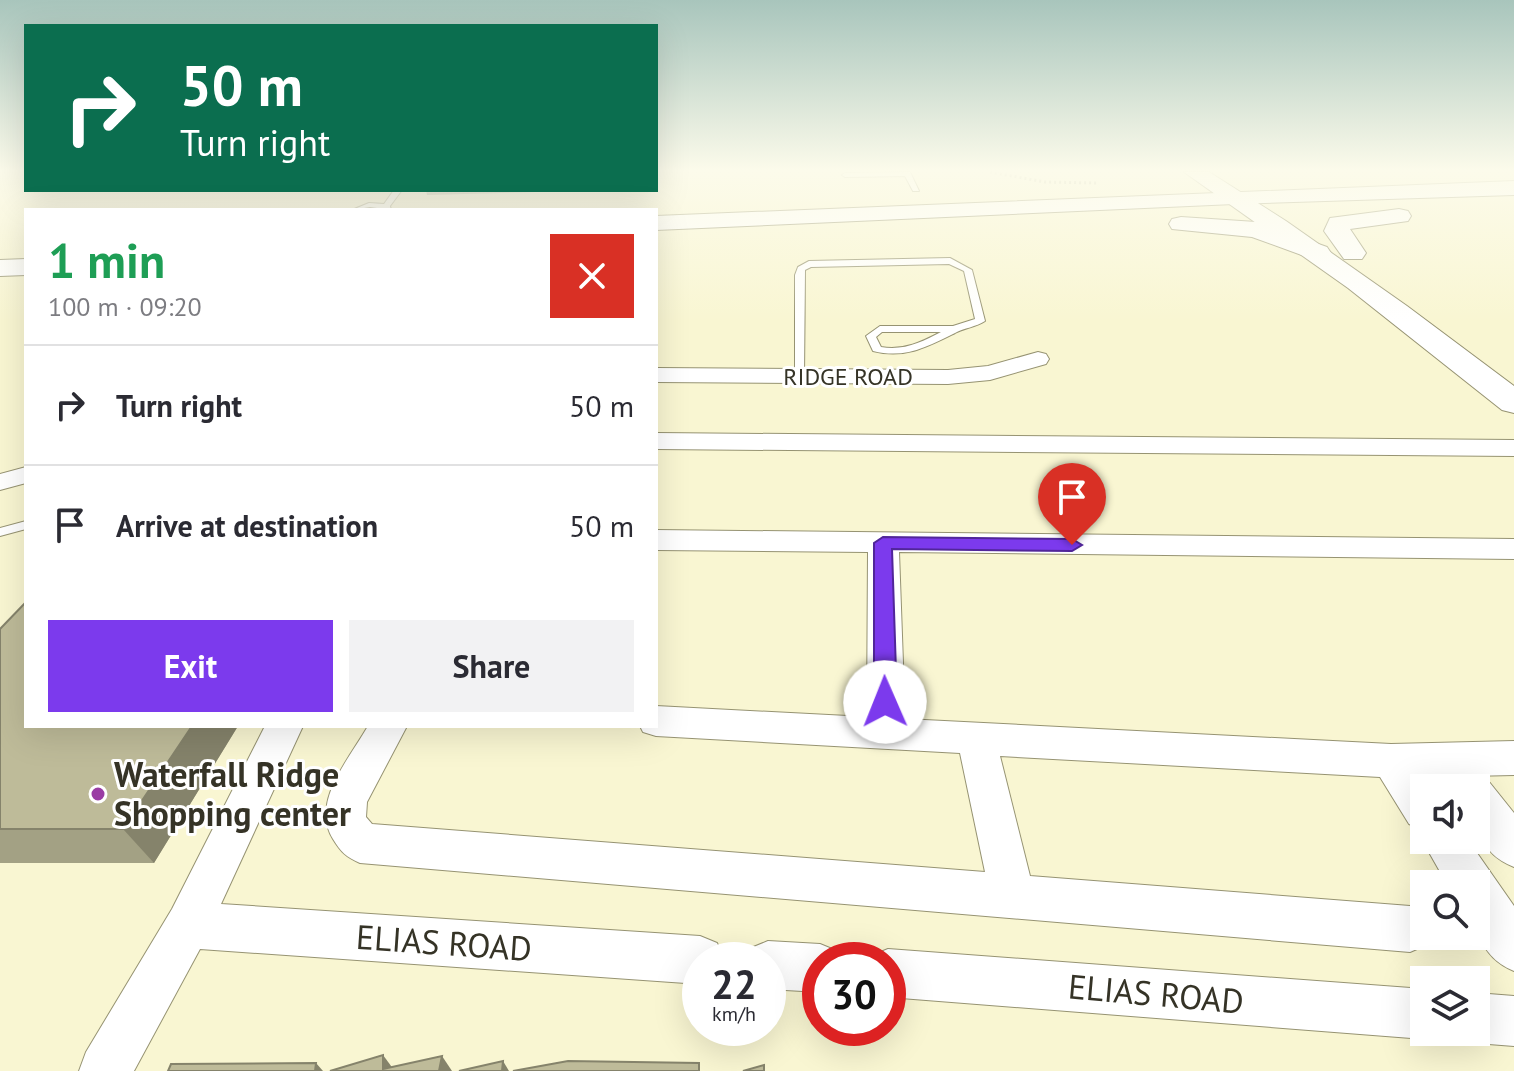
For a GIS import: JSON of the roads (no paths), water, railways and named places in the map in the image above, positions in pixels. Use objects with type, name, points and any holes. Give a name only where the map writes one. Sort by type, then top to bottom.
[{"type":"main road","points":[[658,223],[679,222]]},
{"type":"main road","points":[[1158,223],[1165,222]]},
{"type":"main road","points":[[1282,222],[1514,403]]},
{"type":"main road","points":[[1306,222],[1353,253],[1514,373]]},
{"type":"main road","points":[[1347,222],[1339,223],[1337,231],[1353,253]]},
{"type":"main road","points":[[658,243],[1158,223],[1224,225],[1256,230],[1318,253]]},
{"type":"main road","points":[[0,251],[24,250]]},
{"type":"main road","points":[[0,268],[24,267]]},
{"type":"street","name":"RIDGE ROAD","points":[[658,375],[948,377],[990,373],[1038,359]]},
{"type":"street","points":[[658,441],[1514,448]]},
{"type":"street","points":[[0,482],[24,476]]},
{"type":"street","points":[[658,540],[1514,549]]},
{"type":"street","points":[[883,543],[886,734]]},
{"type":"street","points":[[658,721],[1391,761],[1459,774],[1514,758]]},
{"type":"street","points":[[105,1071],[188,925],[283,728]]},
{"type":"street","points":[[387,728],[347,801],[345,821],[360,843],[1410,929]]},
{"type":"street","points":[[976,739],[1013,897]]},
{"type":"street","points":[[1391,761],[1410,790]]},
{"type":"street","points":[[1490,815],[1514,847]]},
{"type":"street","points":[[1490,910],[1514,947]]},
{"type":"street","name":"ELIAS ROAD","points":[[188,925],[682,959]]},
{"type":"street","name":"ELIAS ROAD","points":[[906,974],[1410,1013]]},
{"type":"street","points":[[1490,1019],[1514,1021]]},
{"type":"lane","points":[[799,376],[799,275],[801,269],[809,264],[950,261],[961,265],[968,270],[980,321],[972,326],[954,329],[880,329],[871,336],[877,349],[901,353],[928,344],[954,329]]},
{"type":"lane","points":[[0,532],[24,526]]},
{"type":"place","name":"Waterfall Ridge Shopping center","points":[[98,794]]}]
